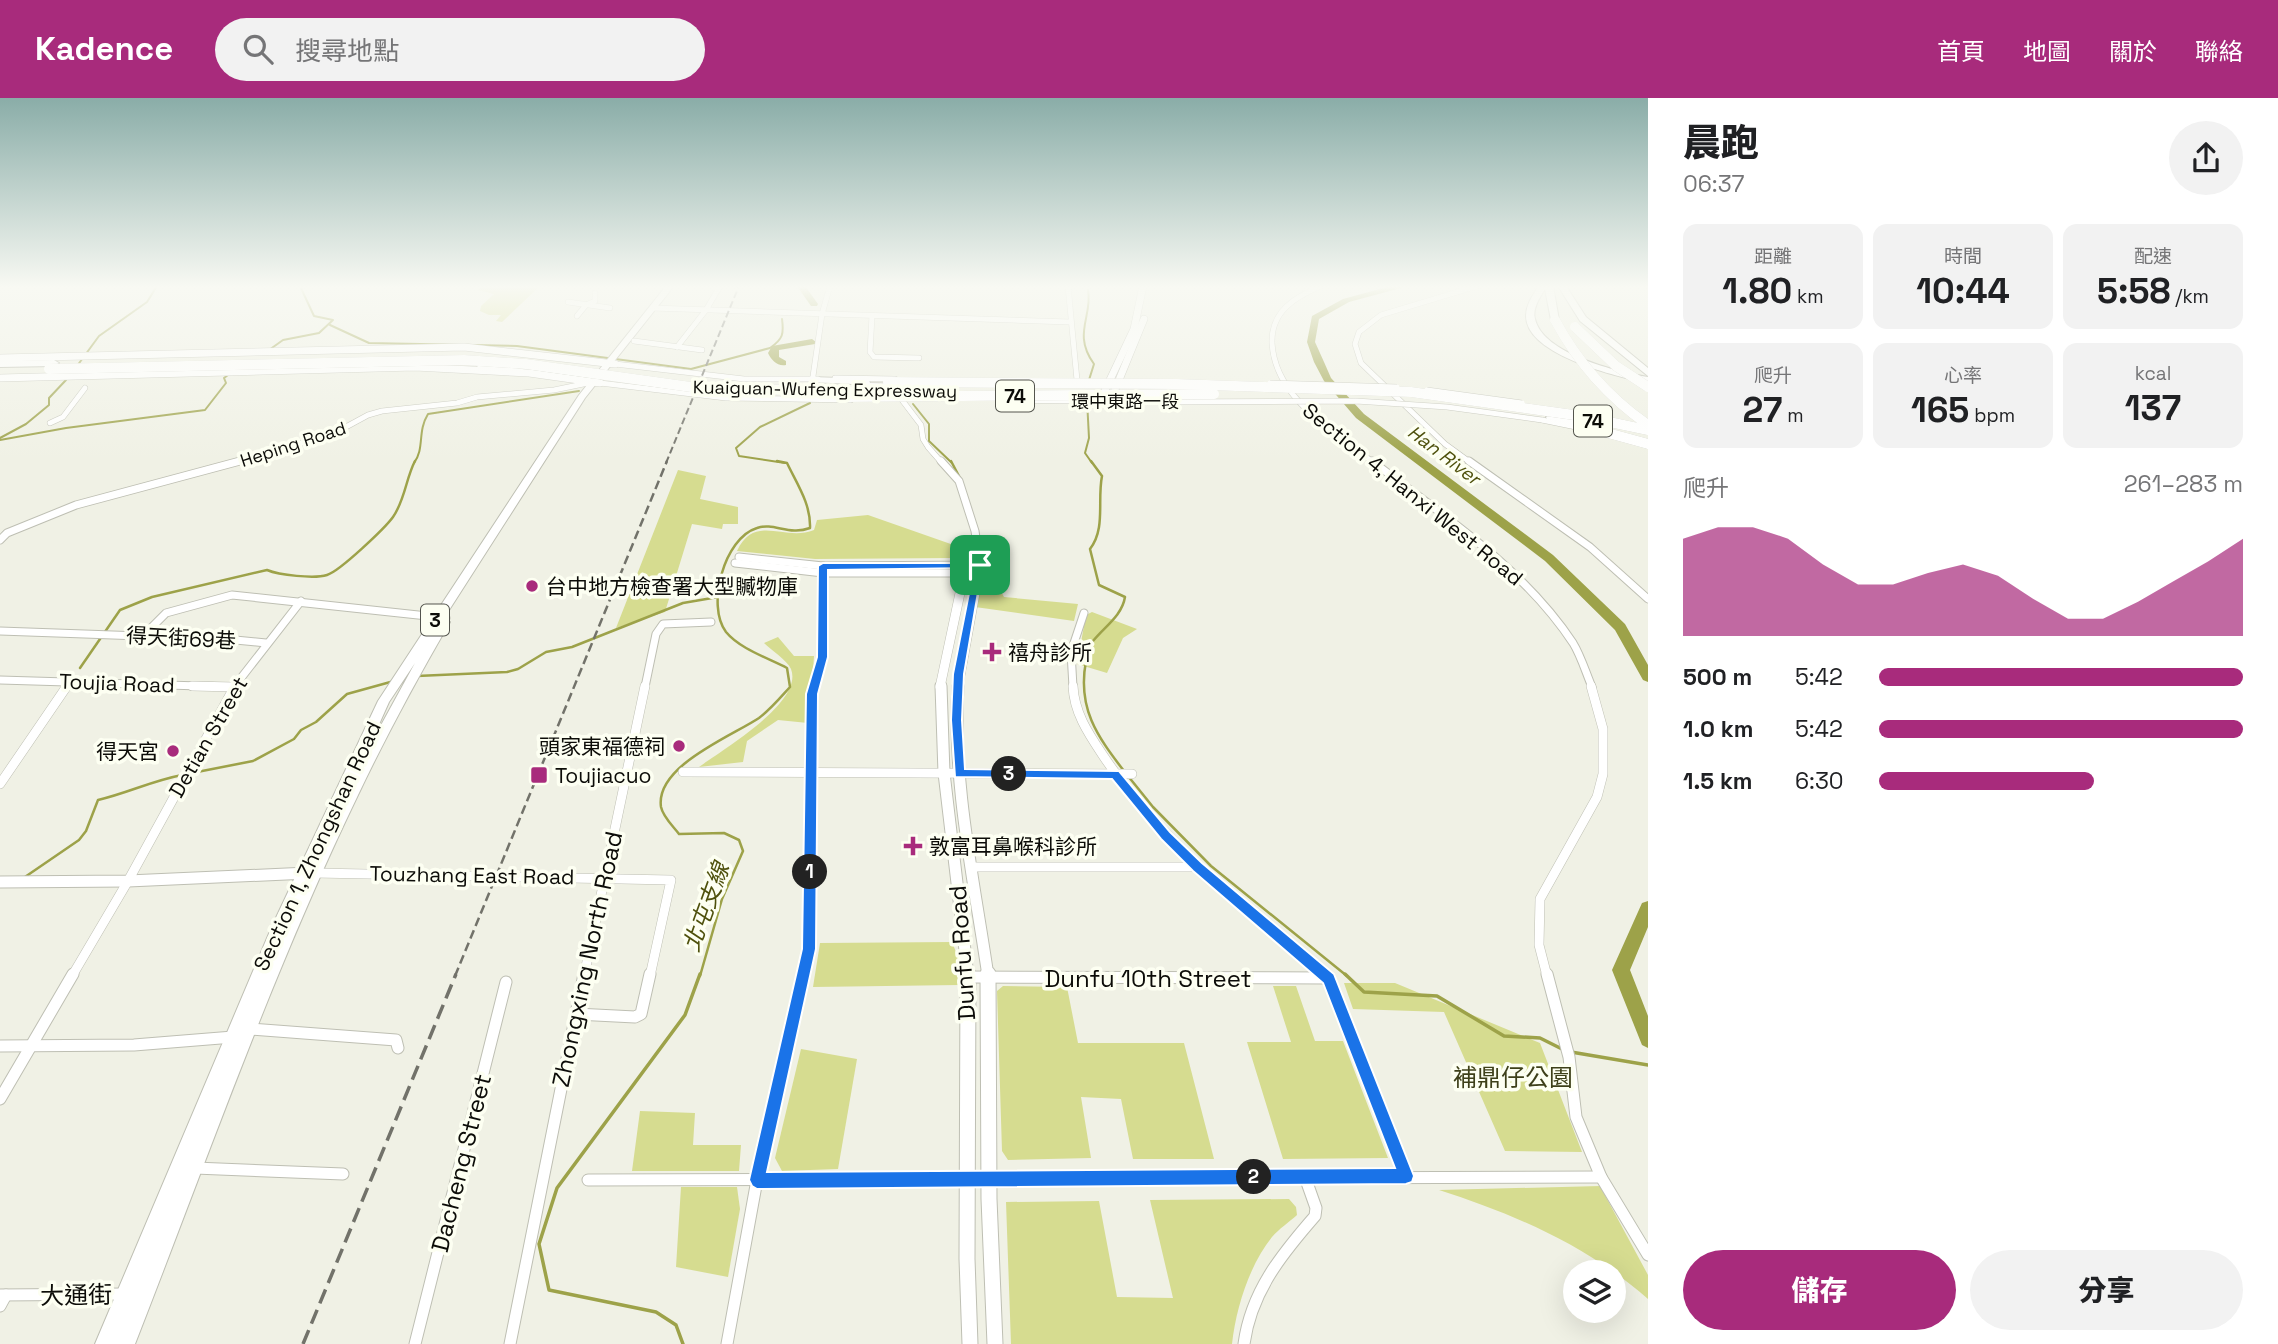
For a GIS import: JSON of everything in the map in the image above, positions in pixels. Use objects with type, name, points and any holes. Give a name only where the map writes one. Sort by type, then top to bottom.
[{"type":"highway","points":[[1551,344],[1582,363],[1648,380]]},
{"type":"highway","points":[[1568,344],[1599,382],[1648,430]]},
{"type":"highway","points":[[1593,344],[1616,366],[1648,387]]},
{"type":"highway","points":[[1613,344],[1648,373]]},
{"type":"highway","points":[[49,370],[416,351],[538,355]]},
{"type":"highway","name":"Kuaiguan-Wufeng Expressway","points":[[0,364],[49,370],[467,355],[538,359],[674,379],[748,385],[1344,388],[1411,393],[1648,430]]},
{"type":"highway","name":"Kuaiguan-Wufeng Expressway","points":[[0,369],[464,360],[526,363],[671,385],[747,390],[1348,394],[1415,398],[1539,413]]},
{"type":"highway","points":[[49,370],[78,372],[405,363],[477,364],[522,372]]},
{"type":"highway","points":[[812,380],[1177,384],[1231,388]]},
{"type":"highway","name":"74","points":[[810,399],[1186,396],[1219,393]]},
{"type":"highway","points":[[1539,413],[1648,442]]},
{"type":"main road","name":"3","points":[[596,383],[627,344]]},
{"type":"main road","name":"3","points":[[611,364],[631,344]]},
{"type":"main road","name":"Section 1, Zhongshan Road","points":[[105,1344],[233,1037],[309,873],[442,617],[596,383]]},
{"type":"main road","name":"Section 1, Zhongshan Road","points":[[125,1344],[251,1029],[309,873]]},
{"type":"street","points":[[657,344],[702,350]]},
{"type":"street","points":[[810,399],[817,344]]},
{"type":"street","points":[[870,344],[870,352],[874,357],[919,358]]},
{"type":"street","points":[[1073,344],[1077,380]]},
{"type":"street","points":[[1100,401],[1126,344]]},
{"type":"street","points":[[1110,402],[1134,344]]},
{"type":"street","name":"Section 4, Hanxi West Road","points":[[1271,344],[1274,365],[1288,390],[1317,418],[1528,586],[1562,628],[1583,664],[1601,718],[1605,749],[1603,774],[1597,797],[1546,887],[1538,912],[1539,944],[1567,1052],[1576,1117],[1601,1177],[1648,1255]]},
{"type":"street","points":[[1355,344],[1356,353],[1366,370],[1464,460],[1590,547],[1648,600]]},
{"type":"street","points":[[0,358],[464,347],[611,364]]},
{"type":"street","points":[[300,370],[304,369],[314,353],[312,350]]},
{"type":"street","points":[[49,370],[65,358]]},
{"type":"street","name":"環中東路一段","points":[[611,364],[732,378],[1375,385],[1439,391],[1539,413]]},
{"type":"street","points":[[0,378],[49,370],[443,367],[522,372],[596,383]]},
{"type":"street","points":[[685,394],[734,394],[738,381],[732,378]]},
{"type":"street","name":"環中東路一段","points":[[596,383],[734,398],[1110,402],[1356,401],[1539,413]]},
{"type":"street","name":"Heping Road","points":[[0,540],[7,533],[76,505],[333,435],[368,415],[382,411],[596,383]]},
{"type":"street","points":[[50,423],[63,417],[85,388]]},
{"type":"street","points":[[1389,393],[1405,394]]},
{"type":"street","points":[[737,560],[823,570],[972,569],[975,531],[960,481],[928,447],[923,439],[921,425],[902,400]]},
{"type":"street","name":"Dunfu Road","points":[[970,1344],[967,1259],[968,977],[944,773],[939,693],[972,569]]},
{"type":"street","name":"Dunfu Road","points":[[972,569],[956,720],[959,773],[988,977],[989,1179],[995,1344]]},
{"type":"street","points":[[727,1344],[757,1180],[809,949],[812,694],[822,657],[823,570]]},
{"type":"street","points":[[143,636],[166,613],[220,597],[252,596],[442,617]]},
{"type":"street","name":"Detian Street","points":[[0,1099],[128,881],[234,687],[301,601]]},
{"type":"street","points":[[1084,613],[1071,652],[1073,694],[1082,724],[1115,774],[1165,835],[1198,867],[1329,978],[1406,1176]]},
{"type":"street","name":"Zhongxing North Road","points":[[510,1344],[656,634],[663,624],[711,622]]},
{"type":"street","name":"得天街69巷","points":[[0,631],[266,643]]},
{"type":"street","name":"Toujia Road","points":[[0,680],[234,687]]},
{"type":"street","points":[[0,784],[70,682]]},
{"type":"street","points":[[683,772],[811,775],[1132,774]]},
{"type":"street","points":[[972,867],[1198,867]]},
{"type":"street","points":[[0,882],[128,881],[309,873]]},
{"type":"street","name":"Touzhang East Road","points":[[309,873],[671,880],[640,1014],[635,1017],[576,1014]]},
{"type":"street","name":"Dunfu 10th Street","points":[[968,977],[1329,978]]},
{"type":"street","name":"Dacheng Street","points":[[415,1344],[506,982]]},
{"type":"street","points":[[251,1029],[396,1040],[398,1048]]},
{"type":"street","points":[[0,1046],[134,1045],[233,1037]]},
{"type":"street","points":[[195,1168],[343,1174]]},
{"type":"street","points":[[1244,1344],[1245,1326],[1262,1281],[1315,1216],[1316,1208],[1305,1177]]},
{"type":"street","points":[[588,1180],[1601,1177]]},
{"type":"street","name":"大通街","points":[[2,1299],[146,1294]]},
{"type":"green space","points":[[678,470],[706,476],[700,499],[738,507],[738,524],[723,524],[722,529],[692,524],[665,612],[616,628]]},
{"type":"green space","points":[[868,515],[965,549],[965,554],[954,558],[815,559],[737,551],[752,533],[803,533],[814,530],[817,520]]},
{"type":"green space","points":[[982,572],[991,573],[1004,597],[1078,604],[1074,621],[975,607]]},
{"type":"green space","points":[[1092,612],[1137,629],[1123,638],[1107,673],[1077,664],[1086,615]]},
{"type":"green space","points":[[778,637],[794,656],[814,656],[808,723],[778,720],[747,741],[743,762],[699,767],[758,724],[785,696],[792,682],[791,669],[764,643]]},
{"type":"green space","points":[[952,942],[958,957],[959,985],[813,987],[820,943]]},
{"type":"green space","name":"補鼎仔公園","points":[[1344,983],[1395,983],[1540,1043],[1582,1152],[1505,1151],[1444,1012],[1353,1009]]},
{"type":"green space","points":[[1003,986],[1067,987],[1078,1043],[1184,1043],[1214,1159],[1133,1159],[1121,1099],[1081,1097],[1091,1158],[1008,1160],[1002,1151],[997,991]]},
{"type":"green space","points":[[1273,986],[1296,986],[1315,1041],[1343,1041],[1388,1158],[1283,1159],[1247,1042],[1291,1042]]},
{"type":"green space","points":[[801,1049],[857,1059],[838,1169],[782,1171],[775,1158]]},
{"type":"green space","points":[[640,1111],[695,1113],[693,1145],[741,1145],[739,1171],[632,1171]]},
{"type":"green space","points":[[1600,1186],[1648,1275],[1648,1299],[1626,1281],[1626,1260],[1596,1260],[1522,1221],[1439,1190]]},
{"type":"green space","points":[[681,1187],[737,1187],[740,1209],[728,1277],[676,1267]]},
{"type":"green space","points":[[1289,1199],[1296,1207],[1297,1215],[1272,1237],[1250,1274],[1240,1302],[1232,1344],[1011,1344],[1006,1202],[1099,1201],[1117,1297],[1173,1298],[1150,1200]]},
{"type":"waterway","points":[[77,366],[93,344]]},
{"type":"waterway","points":[[269,350],[277,344]]},
{"type":"waterway","points":[[426,344],[517,346],[691,369],[770,348],[775,344]]},
{"type":"waterway","points":[[783,363],[775,358],[775,348],[799,344]]},
{"type":"waterway","points":[[1084,344],[1094,364],[1089,380]]},
{"type":"waterway","name":"Han River","points":[[1312,344],[1327,379],[1360,416],[1549,558],[1620,627],[1648,677]]},
{"type":"waterway","points":[[0,440],[66,428],[205,410],[226,383],[224,378],[228,375]]},
{"type":"waterway","points":[[0,438],[26,424],[49,405],[49,398],[66,380]]},
{"type":"waterway","points":[[415,461],[428,414],[579,391]]},
{"type":"waterway","points":[[1087,400],[1089,438],[1085,453],[1092,463]]},
{"type":"waterway","name":"北屯支線","points":[[785,463],[739,456],[736,448],[760,427],[810,403]]},
{"type":"waterway","points":[[913,404],[929,424],[929,441],[952,463]]},
{"type":"waterway","points":[[80,668],[120,610],[152,597],[267,570],[305,576],[321,576],[333,572],[362,549],[393,517],[415,461]]},
{"type":"waterway","name":"北屯支線","points":[[718,597],[727,558],[745,534],[763,527],[795,531],[810,528],[806,502],[799,486],[787,463],[777,461]]},
{"type":"waterway","points":[[951,461],[961,480]]},
{"type":"waterway","points":[[1091,461],[1102,476],[1100,523],[1090,549],[1099,585],[1125,597],[1116,616],[1090,645],[1084,693],[1098,733],[1124,771]]},
{"type":"waterway","points":[[417,676],[507,672],[518,669],[546,652],[572,647],[683,603],[718,597]]},
{"type":"waterway","name":"北屯支線","points":[[700,976],[722,899],[743,851],[739,840],[724,833],[679,834],[662,811],[662,792],[670,778],[682,766],[759,718],[790,687],[787,668],[746,648],[726,632],[720,620],[718,597]]},
{"type":"waterway","points":[[192,773],[253,761],[294,739],[301,730],[316,722],[347,694],[394,681]]},
{"type":"waterway","points":[[22,879],[79,840],[86,831],[98,800],[182,775]]},
{"type":"waterway","points":[[1128,776],[1153,807],[1211,866],[1347,976]]},
{"type":"waterway","name":"Han River","points":[[1648,908],[1621,970],[1648,1039]]},
{"type":"waterway","name":"北屯支線","points":[[683,1344],[676,1325],[656,1312],[549,1290],[539,1244],[557,1188],[685,1015],[700,974]]},
{"type":"waterway","points":[[1345,974],[1364,992],[1437,996],[1504,1036],[1540,1038],[1562,1049]]},
{"type":"waterway","points":[[1571,1052],[1648,1065]]},
{"type":"railway","points":[[666,463],[715,344]]},
{"type":"railway","points":[[455,976],[667,461]]},
{"type":"railway","points":[[303,1344],[456,974]]},
{"type":"place","name":"台中地方檢查署大型贓物庫","points":[[532,586]]},
{"type":"place","name":"禧舟診所","points":[[992,652]]},
{"type":"place","name":"頭家東福德祠","points":[[679,746]]},
{"type":"place","name":"得天宮","points":[[173,751]]},
{"type":"place","name":"Toujiacuo","points":[[539,775]]},
{"type":"place","name":"敦富耳鼻喉科診所","points":[[913,846]]},
{"type":"route","points":[[980,565],[959,674],[956,720],[959,773],[1115,774],[1165,835],[1198,867],[1329,978],[1406,1176],[757,1180],[809,949],[812,694],[822,657],[823,566],[980,565]]}]
